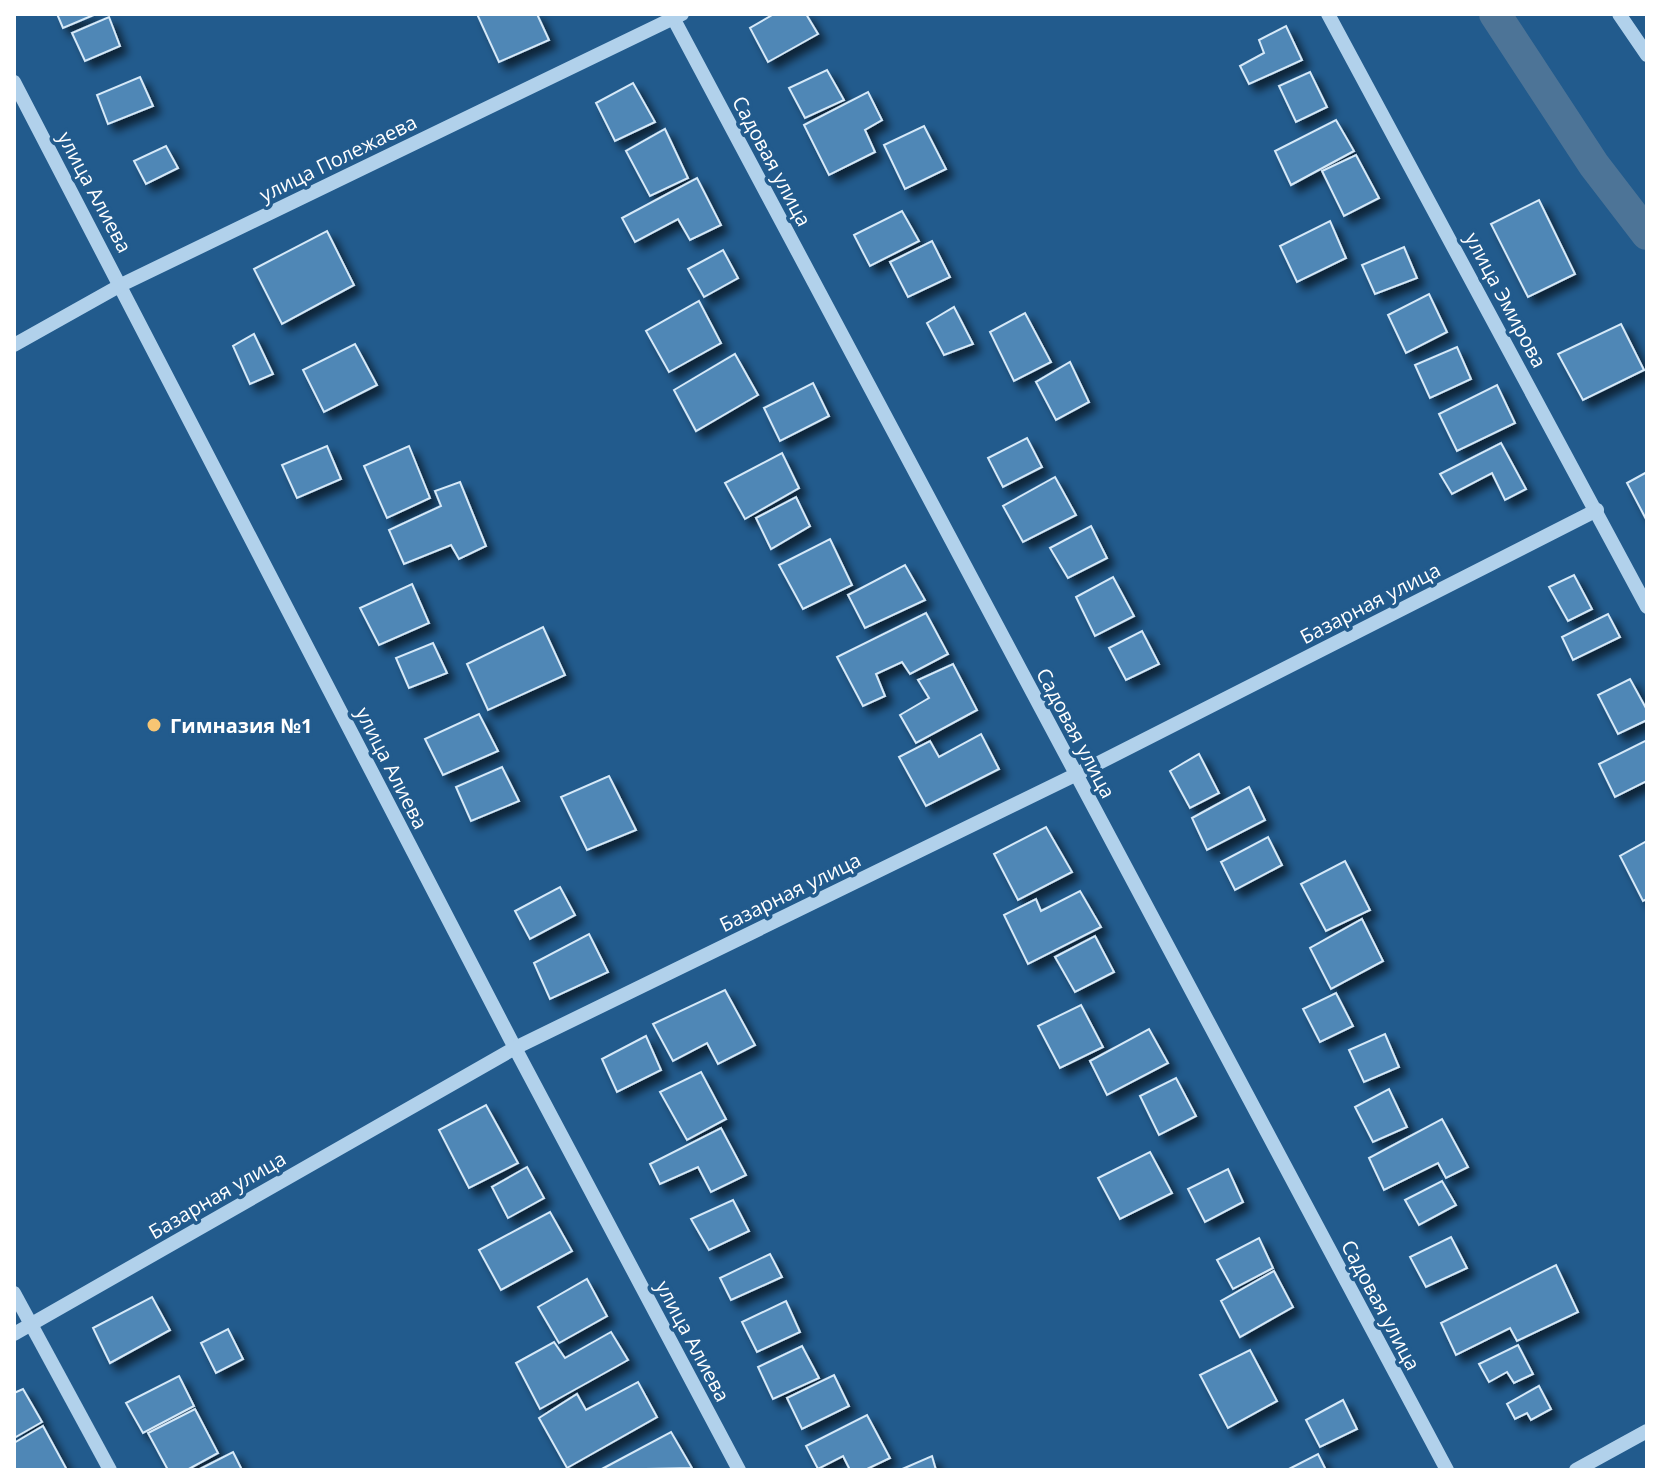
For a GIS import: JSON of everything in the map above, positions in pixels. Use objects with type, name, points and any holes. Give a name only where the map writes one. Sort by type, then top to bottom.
[{"type":"street","name":"улица Эмирова","points":[[1328,14],[1647,607]]},
{"type":"street","points":[[1619,14],[1647,55]]},
{"type":"street","name":"улица Полежаева","points":[[14,345],[121,285],[675,15]]},
{"type":"street","name":"Садовая улица","points":[[675,15],[1075,775],[1447,1470]]},
{"type":"street","name":"улица Алиева","points":[[14,82],[515,1048],[739,1470]]},
{"type":"street","name":"Базарная улица","points":[[14,1334],[515,1048],[1075,775],[1597,510]]},
{"type":"street","points":[[14,1293],[110,1470]]},
{"type":"street","points":[[1576,1470],[1647,1431]]},
{"type":"building","points":[[57,14],[96,14],[63,28]]},
{"type":"building","points":[[477,14],[537,14],[549,40],[499,62]]},
{"type":"building","points":[[774,14],[806,14],[818,34],[768,62],[750,28]]},
{"type":"building","points":[[109,17],[120,46],[85,61],[72,33]]},
{"type":"building","points":[[1286,26],[1302,60],[1249,84],[1240,66],[1264,53],[1259,40]]},
{"type":"building","points":[[827,70],[844,100],[805,118],[789,88]]},
{"type":"building","points":[[1310,72],[1327,107],[1296,122],[1279,86]]},
{"type":"building","points":[[140,77],[153,106],[108,124],[97,95]]},
{"type":"building","points":[[633,83],[655,122],[615,141],[596,103]]},
{"type":"building","points":[[868,92],[882,120],[865,130],[875,152],[829,175],[804,125]]},
{"type":"building","points":[[1336,120],[1354,151],[1291,185],[1275,151]]},
{"type":"building","points":[[924,126],[946,169],[905,189],[884,145]]},
{"type":"building","points":[[665,129],[688,178],[650,196],[626,151]]},
{"type":"building","points":[[166,146],[178,168],[146,184],[134,161]]},
{"type":"building","points":[[1356,155],[1379,198],[1344,216],[1322,171]]},
{"type":"building","points":[[697,178],[721,225],[690,240],[678,219],[635,242],[622,218]]},
{"type":"building","points":[[1539,200],[1575,274],[1528,297],[1491,224]]},
{"type":"building","points":[[902,211],[919,241],[870,266],[854,235]]},
{"type":"building","points":[[1330,221],[1346,258],[1297,282],[1280,246]]},
{"type":"building","points":[[327,231],[354,285],[282,324],[254,269]]},
{"type":"building","points":[[932,241],[950,277],[908,297],[890,262]]},
{"type":"building","points":[[1404,247],[1417,278],[1375,294],[1362,265]]},
{"type":"building","points":[[723,250],[738,278],[704,297],[688,269]]},
{"type":"building","points":[[1429,294],[1447,332],[1406,353],[1388,315]]},
{"type":"building","points":[[699,301],[721,343],[669,372],[646,331]]},
{"type":"building","points":[[954,307],[973,344],[944,355],[927,323]]},
{"type":"building","points":[[1025,313],[1051,362],[1014,381],[990,332]]},
{"type":"building","points":[[1621,324],[1644,370],[1583,400],[1558,354]]},
{"type":"building","points":[[254,334],[273,374],[250,384],[233,346]]},
{"type":"building","points":[[355,344],[377,385],[324,412],[303,370]]},
{"type":"building","points":[[1457,347],[1471,379],[1430,398],[1415,365]]},
{"type":"building","points":[[735,354],[758,395],[696,431],[674,390]]},
{"type":"building","points":[[1070,362],[1089,402],[1056,420],[1036,382]]},
{"type":"building","points":[[813,383],[829,416],[780,441],[764,408]]},
{"type":"building","points":[[1497,385],[1515,423],[1457,451],[1439,414]]},
{"type":"building","points":[[1027,438],[1042,467],[1003,487],[988,458]]},
{"type":"building","points":[[1501,443],[1526,489],[1505,500],[1492,473],[1452,494],[1440,474]]},
{"type":"building","points":[[327,446],[341,479],[297,498],[282,465]]},
{"type":"building","points":[[409,446],[430,498],[387,518],[364,466]]},
{"type":"building","points":[[782,453],[799,488],[745,519],[725,483]]},
{"type":"building","points":[[1647,472],[1647,521],[1627,483]]},
{"type":"building","points":[[1055,477],[1076,515],[1023,542],[1003,506]]},
{"type":"building","points":[[460,482],[486,546],[459,559],[451,545],[404,564],[389,530],[441,506],[435,491]]},
{"type":"building","points":[[796,497],[810,526],[771,549],[756,518]]},
{"type":"building","points":[[1091,526],[1107,558],[1068,578],[1050,548]]},
{"type":"building","points":[[830,539],[852,585],[803,609],[779,565]]},
{"type":"building","points":[[905,565],[925,600],[865,628],[848,595]]},
{"type":"building","points":[[1574,575],[1592,609],[1568,621],[1549,587]]},
{"type":"building","points":[[1113,577],[1134,616],[1095,636],[1076,597]]},
{"type":"building","points":[[412,584],[429,623],[379,645],[360,608]]},
{"type":"building","points":[[926,613],[948,654],[910,674],[902,662],[876,674],[885,696],[863,706],[837,657]]},
{"type":"building","points":[[1608,614],[1620,637],[1573,660],[1562,637]]},
{"type":"building","points":[[543,627],[565,675],[488,710],[467,664]]},
{"type":"building","points":[[1142,631],[1159,664],[1126,680],[1109,648]]},
{"type":"building","points":[[433,643],[447,673],[409,688],[396,658]]},
{"type":"building","points":[[953,664],[977,710],[916,743],[900,715],[929,698],[918,680]]},
{"type":"building","points":[[1630,679],[1647,710],[1647,720],[1618,734],[1598,695]]},
{"type":"building","points":[[479,714],[498,751],[443,775],[425,739]]},
{"type":"building","points":[[981,734],[999,769],[926,806],[899,757],[930,741],[939,757]]},
{"type":"building","points":[[1647,740],[1647,781],[1615,797],[1599,764]]},
{"type":"building","points":[[1199,754],[1219,793],[1190,808],[1170,771]]},
{"type":"building","points":[[502,767],[519,801],[471,821],[456,787]]},
{"type":"building","points":[[609,776],[636,830],[587,850],[561,797]]},
{"type":"building","points":[[1249,787],[1265,820],[1207,850],[1192,818]]},
{"type":"building","points":[[1046,827],[1072,872],[1018,900],[994,854]]},
{"type":"building","points":[[1268,837],[1282,865],[1235,890],[1221,862]]},
{"type":"building","points":[[1647,841],[1647,899],[1643,901],[1620,856]]},
{"type":"building","points":[[1345,861],[1370,910],[1326,931],[1301,884]]},
{"type":"building","points":[[560,887],[575,915],[530,939],[515,911]]},
{"type":"building","points":[[1080,891],[1101,927],[1028,964],[1004,915],[1036,899],[1041,911]]},
{"type":"building","points":[[1362,919],[1383,961],[1331,989],[1310,948]]},
{"type":"building","points":[[589,934],[608,972],[550,999],[534,963]]},
{"type":"building","points":[[1095,936],[1114,972],[1075,992],[1055,957]]},
{"type":"building","points":[[725,990],[755,1045],[718,1064],[707,1043],[673,1061],[653,1024]]},
{"type":"building","points":[[1336,993],[1353,1026],[1320,1042],[1303,1009]]},
{"type":"building","points":[[1081,1005],[1103,1047],[1060,1068],[1038,1026]]},
{"type":"building","points":[[1149,1029],[1168,1063],[1107,1095],[1090,1061]]},
{"type":"building","points":[[1385,1034],[1399,1067],[1364,1082],[1349,1050]]},
{"type":"building","points":[[646,1036],[661,1070],[617,1092],[602,1059]]},
{"type":"building","points":[[701,1072],[726,1119],[687,1140],[660,1092]]},
{"type":"building","points":[[1176,1078],[1196,1116],[1159,1135],[1140,1096]]},
{"type":"building","points":[[1389,1089],[1407,1127],[1373,1142],[1355,1107]]},
{"type":"building","points":[[486,1105],[518,1163],[469,1188],[439,1130]]},
{"type":"building","points":[[1442,1119],[1468,1167],[1446,1178],[1438,1163],[1384,1190],[1369,1158]]},
{"type":"building","points":[[721,1128],[746,1175],[711,1192],[698,1167],[660,1184],[650,1164]]},
{"type":"building","points":[[1150,1152],[1172,1193],[1120,1219],[1098,1178]]},
{"type":"building","points":[[527,1167],[544,1198],[508,1218],[492,1187]]},
{"type":"building","points":[[1228,1169],[1243,1202],[1205,1222],[1188,1189]]},
{"type":"building","points":[[1442,1181],[1456,1205],[1419,1225],[1405,1200]]},
{"type":"building","points":[[733,1200],[749,1231],[709,1250],[691,1219]]},
{"type":"building","points":[[550,1212],[572,1251],[501,1290],[479,1250]]},
{"type":"building","points":[[1451,1237],[1467,1268],[1426,1287],[1410,1257]]},
{"type":"building","points":[[1259,1238],[1273,1268],[1233,1289],[1217,1260]]},
{"type":"building","points":[[770,1254],[782,1277],[731,1300],[720,1278]]},
{"type":"building","points":[[1556,1265],[1578,1312],[1517,1341],[1510,1328],[1456,1355],[1441,1323]]},
{"type":"building","points":[[1274,1271],[1293,1307],[1240,1337],[1221,1301]]},
{"type":"building","points":[[587,1279],[607,1316],[559,1343],[538,1307]]},
{"type":"building","points":[[152,1297],[170,1330],[110,1363],[93,1328]]},
{"type":"building","points":[[786,1301],[800,1332],[757,1352],[742,1322]]},
{"type":"building","points":[[228,1329],[243,1359],[216,1373],[201,1343]]},
{"type":"building","points":[[611,1332],[628,1360],[540,1409],[516,1363],[554,1342],[565,1358]]},
{"type":"building","points":[[1518,1345],[1533,1374],[1514,1383],[1507,1372],[1489,1382],[1479,1364]]},
{"type":"building","points":[[802,1346],[819,1378],[773,1399],[758,1367]]},
{"type":"building","points":[[1250,1350],[1277,1401],[1228,1428],[1200,1375]]},
{"type":"building","points":[[834,1375],[849,1406],[802,1429],[787,1398]]},
{"type":"building","points":[[179,1376],[194,1406],[143,1433],[126,1403]]},
{"type":"building","points":[[638,1382],[657,1417],[567,1468],[539,1418],[577,1394],[586,1410]]},
{"type":"building","points":[[1539,1386],[1551,1409],[1531,1420],[1527,1413],[1515,1419],[1507,1404]]},
{"type":"building","points":[[23,1389],[42,1422],[14,1438],[14,1393]]},
{"type":"building","points":[[1343,1400],[1357,1429],[1320,1447],[1306,1420]]},
{"type":"building","points":[[195,1409],[218,1453],[187,1470],[168,1470],[148,1433]]},
{"type":"building","points":[[867,1415],[890,1458],[865,1470],[850,1470],[843,1456],[818,1469],[806,1446]]},
{"type":"building","points":[[43,1426],[67,1470],[14,1470],[14,1443]]},
{"type":"building","points":[[671,1432],[692,1468],[600,1470]]},
{"type":"building","points":[[233,1452],[242,1470],[198,1470]]},
{"type":"building","points":[[1318,1454],[1326,1470],[1287,1470]]},
{"type":"building","points":[[932,1456],[936,1470],[900,1470]]},
{"type":"waterway","points":[[1495,14],[1594,165],[1647,234]]},
{"type":"place","name":"Гимназия №1","points":[[154,725]]}]
